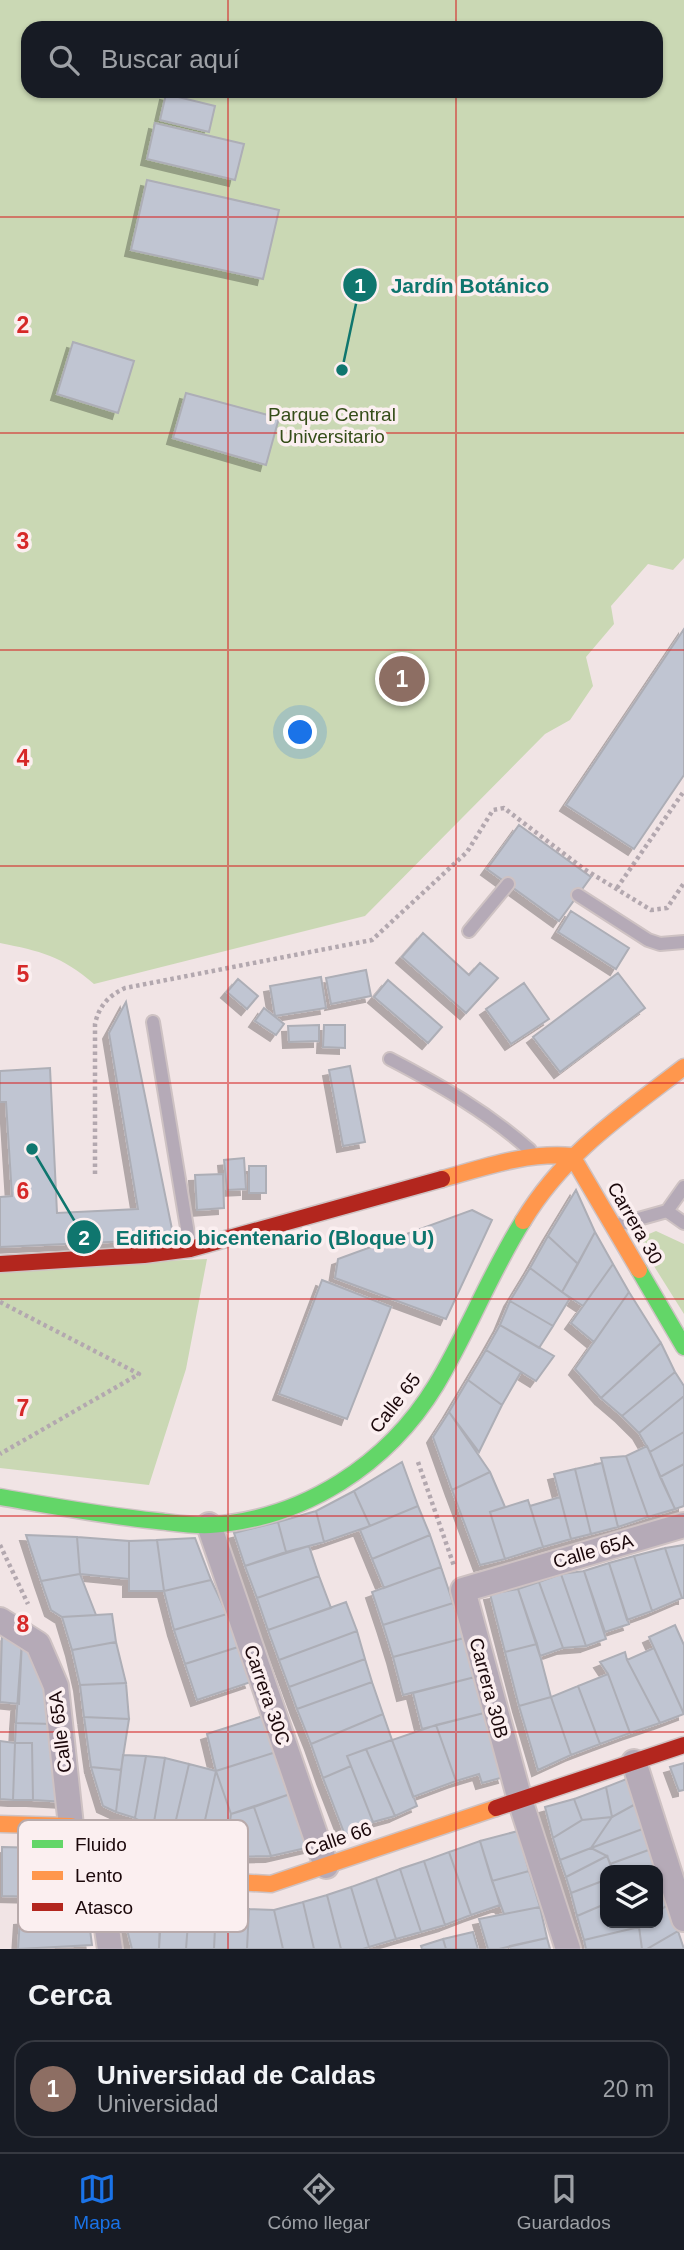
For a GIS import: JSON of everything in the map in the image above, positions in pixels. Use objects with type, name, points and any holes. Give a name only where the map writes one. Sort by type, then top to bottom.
[{"type":"street","name":"Calle 65","points":[[0,1497],[142,1520],[209,1525],[272,1514],[321,1495],[363,1469],[407,1428],[435,1387],[514,1232],[541,1194],[572,1156],[684,1067]]},
{"type":"street","points":[[0,1264],[144,1255],[190,1249],[535,1155],[572,1156]]},
{"type":"street","name":"Carrera 30","points":[[572,1156],[684,1347]]},
{"type":"street","name":"Carrera 30C","points":[[209,1525],[326,1866]]},
{"type":"street","name":"Calle 65A","points":[[463,1590],[684,1525]]},
{"type":"street","name":"Carrera 30B","points":[[463,1590],[520,1800],[568,1949]]},
{"type":"street","points":[[0,1620],[38,1644]]},
{"type":"street","name":"Calle 65A","points":[[38,1644],[56,1686],[80,1820]]},
{"type":"street","name":"Calle 66","points":[[248,1883],[271,1884],[684,1745]]},
{"type":"street","points":[[634,1762],[684,1919]]},
{"type":"street","name":"Calle 66","points":[[0,1824],[18,1826]]},
{"type":"lane","points":[[469,931],[508,884]]},
{"type":"lane","points":[[578,895],[648,940],[660,944],[684,942]]},
{"type":"lane","points":[[153,1022],[190,1249]]},
{"type":"lane","points":[[390,1059],[443,1086],[487,1115],[535,1155]]},
{"type":"lane","points":[[613,1226],[667,1211],[684,1186]]},
{"type":"lane","points":[[667,1211],[684,1223]]},
{"type":"path","points":[[617,888],[684,791]]},
{"type":"path","points":[[95,1174],[95,1024],[103,1003],[125,988],[372,940],[467,852],[493,810],[499,808],[504,808],[584,869],[650,910],[667,908],[684,883]]},
{"type":"path","points":[[0,1301],[139,1374],[0,1454]]},
{"type":"path","points":[[407,1428],[463,1590]]},
{"type":"path","points":[[0,1545],[27,1601],[38,1644]]},
{"type":"green space","name":"Parque Central Universitario","points":[[0,0],[684,0],[684,558],[673,570],[648,564],[611,606],[614,624],[586,657],[593,686],[570,720],[545,734],[365,916],[94,984],[61,961],[0,943]]},
{"type":"green space","points":[[656,1231],[684,1244],[684,1314],[637,1239]]},
{"type":"green space","points":[[207,1259],[186,1369],[149,1485],[0,1468],[0,1268]]},
{"type":"building","points":[[165,98],[182,98],[215,106],[209,132],[160,120]]},
{"type":"building","points":[[155,123],[244,144],[235,180],[147,159]]},
{"type":"building","points":[[147,180],[279,210],[263,279],[131,250]]},
{"type":"building","points":[[73,342],[134,361],[118,413],[57,394]]},
{"type":"building","points":[[186,393],[279,418],[266,465],[173,438]]},
{"type":"building","points":[[684,629],[684,775],[634,849],[566,805]]},
{"type":"building","points":[[519,825],[591,877],[559,921],[487,869]]},
{"type":"building","points":[[571,911],[629,948],[616,969],[558,932]]},
{"type":"building","points":[[423,933],[469,975],[480,963],[498,978],[466,1013],[402,957]]},
{"type":"building","points":[[366,970],[371,996],[331,1004],[326,978]]},
{"type":"building","points":[[618,973],[645,1008],[560,1072],[533,1037]]},
{"type":"building","points":[[321,977],[326,1008],[275,1016],[270,986]]},
{"type":"building","points":[[238,979],[258,996],[247,1009],[227,992]]},
{"type":"building","points":[[388,980],[442,1027],[428,1043],[374,997]]},
{"type":"building","points":[[524,983],[549,1019],[511,1044],[486,1009]]},
{"type":"building","points":[[126,1002],[174,1239],[0,1247],[0,1197],[12,1196],[6,1102],[0,1102],[0,1071],[50,1068],[57,1213],[138,1209],[109,1033]]},
{"type":"building","points":[[264,1008],[284,1024],[276,1035],[255,1021]]},
{"type":"building","points":[[319,1025],[319,1041],[289,1042],[288,1026]]},
{"type":"building","points":[[324,1025],[345,1025],[345,1048],[323,1047]]},
{"type":"building","points":[[350,1066],[365,1142],[343,1146],[329,1070]]},
{"type":"building","points":[[244,1158],[246,1189],[227,1190],[224,1160]]},
{"type":"building","points":[[249,1166],[266,1166],[266,1193],[249,1193]]},
{"type":"building","points":[[223,1174],[224,1208],[197,1210],[195,1175]]},
{"type":"building","points":[[576,1190],[595,1232],[578,1264],[548,1236]]},
{"type":"building","points":[[472,1210],[492,1220],[446,1319],[335,1278],[338,1259]]},
{"type":"building","points":[[595,1232],[613,1264],[583,1306],[562,1292]]},
{"type":"building","points":[[548,1236],[578,1264],[562,1292],[530,1268]]},
{"type":"building","points":[[613,1264],[629,1292],[594,1342],[571,1323]]},
{"type":"building","points":[[530,1268],[570,1298],[553,1326],[510,1301]]},
{"type":"building","points":[[322,1280],[391,1307],[347,1419],[279,1394]]},
{"type":"building","points":[[629,1292],[661,1343],[601,1398],[575,1369]]},
{"type":"building","points":[[510,1301],[553,1326],[539,1348],[500,1325]]},
{"type":"building","points":[[500,1325],[554,1356],[536,1381],[486,1350]]},
{"type":"building","points":[[661,1343],[675,1372],[622,1416],[601,1398]]},
{"type":"building","points":[[486,1350],[521,1372],[502,1405],[468,1380]]},
{"type":"building","points":[[675,1372],[684,1386],[684,1396],[639,1433],[622,1416]]},
{"type":"building","points":[[468,1380],[502,1405],[479,1452],[449,1412]]},
{"type":"building","points":[[684,1396],[684,1432],[650,1452],[639,1433]]},
{"type":"building","points":[[449,1412],[490,1472],[452,1490],[433,1437]]},
{"type":"building","points":[[684,1432],[684,1464],[660,1477],[650,1452]]},
{"type":"building","points":[[647,1446],[675,1509],[648,1517],[626,1456]]},
{"type":"building","points":[[626,1456],[648,1517],[618,1527],[601,1458]]},
{"type":"building","points":[[402,1462],[418,1506],[370,1526],[354,1491]]},
{"type":"building","points":[[602,1463],[618,1527],[591,1534],[575,1469]]},
{"type":"building","points":[[684,1464],[684,1506],[675,1509],[660,1477]]},
{"type":"building","points":[[575,1469],[591,1534],[571,1539],[554,1474]]},
{"type":"building","points":[[490,1472],[505,1507],[490,1512],[505,1559],[480,1565],[452,1490]]},
{"type":"building","points":[[354,1491],[370,1526],[324,1542],[316,1511]]},
{"type":"building","points":[[560,1497],[571,1539],[543,1547],[530,1506]]},
{"type":"building","points":[[528,1500],[543,1547],[505,1559],[490,1512]]},
{"type":"building","points":[[418,1506],[430,1535],[372,1559],[360,1530]]},
{"type":"building","points":[[316,1511],[324,1542],[286,1552],[278,1522]]},
{"type":"building","points":[[278,1522],[286,1552],[245,1566],[234,1533]]},
{"type":"building","points":[[26,1535],[77,1537],[80,1574],[41,1581]]},
{"type":"building","points":[[430,1535],[441,1567],[384,1588],[372,1559]]},
{"type":"building","points":[[77,1537],[129,1541],[129,1579],[80,1574]]},
{"type":"building","points":[[195,1538],[211,1580],[164,1591],[157,1540]]},
{"type":"building","points":[[157,1540],[164,1591],[129,1591],[129,1541]]},
{"type":"building","points":[[684,1545],[684,1598],[682,1598],[665,1548]]},
{"type":"building","points":[[309,1546],[319,1576],[257,1598],[245,1566]]},
{"type":"building","points":[[665,1548],[682,1598],[652,1611],[634,1556]]},
{"type":"building","points":[[634,1556],[652,1611],[627,1620],[609,1563]]},
{"type":"building","points":[[609,1563],[629,1624],[605,1632],[584,1571]]},
{"type":"building","points":[[441,1567],[453,1603],[383,1625],[372,1592]]},
{"type":"building","points":[[584,1571],[606,1639],[586,1646],[561,1574]]},
{"type":"building","points":[[80,1574],[96,1615],[62,1617],[51,1610],[41,1581]]},
{"type":"building","points":[[561,1574],[586,1646],[563,1648],[539,1582]]},
{"type":"building","points":[[319,1576],[331,1608],[268,1630],[257,1598]]},
{"type":"building","points":[[211,1580],[227,1614],[174,1630],[164,1591]]},
{"type":"building","points":[[539,1582],[563,1648],[540,1656],[518,1589]]},
{"type":"building","points":[[518,1589],[537,1644],[505,1652],[490,1594]]},
{"type":"building","points":[[346,1602],[357,1631],[279,1660],[268,1630]]},
{"type":"building","points":[[453,1603],[464,1638],[393,1657],[383,1625]]},
{"type":"building","points":[[112,1614],[116,1642],[72,1650],[62,1617]]},
{"type":"building","points":[[227,1614],[238,1647],[185,1664],[174,1630]]},
{"type":"building","points":[[675,1625],[684,1645],[684,1714],[649,1637]]},
{"type":"building","points":[[357,1631],[365,1659],[289,1687],[279,1660]]},
{"type":"building","points":[[2,1634],[22,1640],[19,1704],[0,1702]]},
{"type":"building","points":[[464,1638],[475,1677],[403,1695],[393,1657]]},
{"type":"building","points":[[22,1640],[35,1645],[52,1724],[16,1723]]},
{"type":"building","points":[[116,1642],[126,1683],[80,1685],[72,1650]]},
{"type":"building","points":[[537,1644],[551,1697],[519,1706],[505,1652]]},
{"type":"building","points":[[238,1647],[251,1682],[197,1700],[185,1664]]},
{"type":"building","points":[[654,1648],[684,1714],[660,1723],[627,1660]]},
{"type":"building","points":[[625,1652],[660,1723],[630,1733],[608,1674],[600,1662]]},
{"type":"building","points":[[365,1659],[372,1682],[297,1709],[289,1687]]},
{"type":"building","points":[[608,1674],[630,1733],[600,1744],[578,1686]]},
{"type":"building","points":[[475,1677],[484,1713],[422,1729],[413,1693]]},
{"type":"building","points":[[372,1682],[383,1714],[311,1744],[297,1709]]},
{"type":"building","points":[[126,1683],[129,1719],[84,1717],[80,1685]]},
{"type":"building","points":[[578,1686],[600,1744],[571,1755],[551,1697]]},
{"type":"building","points":[[551,1697],[571,1755],[538,1770],[519,1706]]},
{"type":"building","points":[[484,1713],[504,1777],[482,1783],[479,1774],[456,1781],[436,1725]]},
{"type":"building","points":[[383,1714],[392,1740],[347,1756],[351,1766],[323,1778],[311,1744]]},
{"type":"building","points":[[263,1716],[276,1752],[216,1771],[207,1734]]},
{"type":"building","points":[[84,1717],[129,1719],[121,1770],[91,1767]]},
{"type":"building","points":[[16,1723],[52,1724],[66,1802],[33,1800],[32,1743],[15,1743]]},
{"type":"building","points":[[436,1725],[456,1781],[413,1797],[392,1740]]},
{"type":"building","points":[[392,1740],[417,1806],[395,1816],[366,1749]]},
{"type":"building","points":[[0,1741],[15,1743],[13,1800],[0,1799]]},
{"type":"building","points":[[15,1743],[32,1743],[33,1800],[13,1800]]},
{"type":"building","points":[[366,1749],[395,1816],[373,1822],[347,1756]]},
{"type":"building","points":[[276,1752],[290,1794],[231,1814],[216,1771]]},
{"type":"building","points":[[123,1755],[146,1756],[135,1818],[116,1812]]},
{"type":"building","points":[[146,1756],[165,1758],[154,1820],[135,1818]]},
{"type":"building","points":[[165,1758],[189,1764],[176,1820],[154,1820]]},
{"type":"building","points":[[684,1763],[684,1790],[679,1791],[670,1767]]},
{"type":"building","points":[[189,1764],[216,1771],[205,1820],[176,1820]]},
{"type":"building","points":[[351,1766],[373,1822],[345,1835],[323,1778]]},
{"type":"building","points":[[91,1767],[121,1770],[116,1812],[103,1806]]},
{"type":"building","points":[[216,1771],[231,1814],[230,1820],[205,1820]]},
{"type":"building","points":[[634,1776],[641,1801],[612,1817],[606,1787]]},
{"type":"building","points":[[606,1787],[612,1817],[582,1820],[574,1799]]},
{"type":"building","points":[[290,1794],[310,1847],[271,1856],[254,1807]]},
{"type":"building","points":[[574,1799],[582,1820],[553,1838],[545,1807]]},
{"type":"building","points":[[641,1801],[648,1827],[591,1848],[612,1817]]},
{"type":"building","points":[[254,1807],[271,1856],[248,1856],[248,1820],[230,1820],[231,1814]]},
{"type":"building","points":[[612,1817],[591,1848],[560,1860],[553,1838],[582,1820]]},
{"type":"building","points":[[648,1827],[654,1848],[610,1864],[607,1856],[591,1848]]},
{"type":"building","points":[[518,1831],[529,1871],[492,1881],[480,1841]]},
{"type":"building","points":[[480,1841],[500,1905],[471,1915],[449,1852]]},
{"type":"building","points":[[2,1847],[18,1847],[18,1896],[2,1896]]},
{"type":"building","points":[[591,1848],[607,1856],[566,1877],[560,1860]]},
{"type":"building","points":[[654,1848],[659,1865],[610,1865]]},
{"type":"building","points":[[449,1852],[471,1915],[445,1925],[424,1861]]},
{"type":"building","points":[[607,1856],[611,1865],[600,1865],[600,1882],[571,1893],[566,1877]]},
{"type":"building","points":[[424,1861],[445,1925],[421,1932],[400,1869]]},
{"type":"building","points":[[400,1869],[421,1932],[396,1939],[376,1878]]},
{"type":"building","points":[[529,1871],[540,1907],[504,1914],[492,1881]]},
{"type":"building","points":[[376,1878],[396,1939],[369,1947],[351,1887]]},
{"type":"building","points":[[600,1882],[600,1906],[577,1916],[571,1893]]},
{"type":"building","points":[[666,1885],[670,1903],[663,1908],[663,1886]]},
{"type":"building","points":[[351,1887],[369,1947],[363,1949],[341,1949],[327,1895]]},
{"type":"building","points":[[327,1895],[341,1949],[314,1949],[303,1902]]},
{"type":"building","points":[[303,1902],[314,1949],[283,1949],[274,1910]]},
{"type":"building","points":[[670,1903],[678,1931],[647,1949],[642,1949],[639,1928],[663,1928],[663,1908]]},
{"type":"building","points":[[600,1906],[600,1928],[635,1928],[584,1940],[577,1916]]},
{"type":"building","points":[[540,1907],[547,1938],[488,1949],[479,1919]]},
{"type":"building","points":[[249,1909],[274,1910],[283,1949],[247,1949]]},
{"type":"building","points":[[639,1928],[642,1949],[586,1949],[584,1940]]},
{"type":"building","points":[[678,1931],[684,1949],[647,1949]]},
{"type":"building","points":[[19,1932],[90,1932],[92,1945],[18,1949]]},
{"type":"building","points":[[128,1932],[160,1932],[159,1949],[132,1949]]},
{"type":"building","points":[[160,1932],[187,1932],[186,1949],[159,1949]]},
{"type":"building","points":[[187,1932],[215,1932],[214,1949],[186,1949]]},
{"type":"building","points":[[215,1932],[248,1932],[247,1949],[214,1949]]},
{"type":"building","points":[[473,1932],[478,1949],[446,1949],[443,1939]]},
{"type":"building","points":[[547,1938],[550,1949],[511,1949],[510,1946]]},
{"type":"building","points":[[443,1939],[446,1949],[422,1949],[421,1946]]},
{"type":"traffic: fast","points":[[0,1497],[118,1516],[204,1525],[245,1521],[310,1499],[368,1462],[394,1439],[416,1413],[448,1365],[523,1221]]},
{"type":"traffic: fast","points":[[639,1270],[684,1347]]},
{"type":"traffic: slow","points":[[523,1221],[539,1197],[576,1155],[617,1118],[684,1067]]},
{"type":"traffic: slow","points":[[442,1179],[522,1158],[572,1156],[639,1270]]},
{"type":"traffic: slow","points":[[248,1883],[271,1884],[496,1808]]},
{"type":"traffic: slow","points":[[0,1824],[18,1825]]},
{"type":"traffic: jam","points":[[0,1264],[144,1255],[190,1249],[442,1179]]},
{"type":"traffic: jam","points":[[496,1808],[684,1745]]},
{"type":"place","name":"Jardín Botánico","points":[[342,370]]},
{"type":"place","name":"Universidad de Caldas","points":[[402,679]]},
{"type":"place","name":"Edificio bicentenario (Bloque U)","points":[[32,1149]]}]
